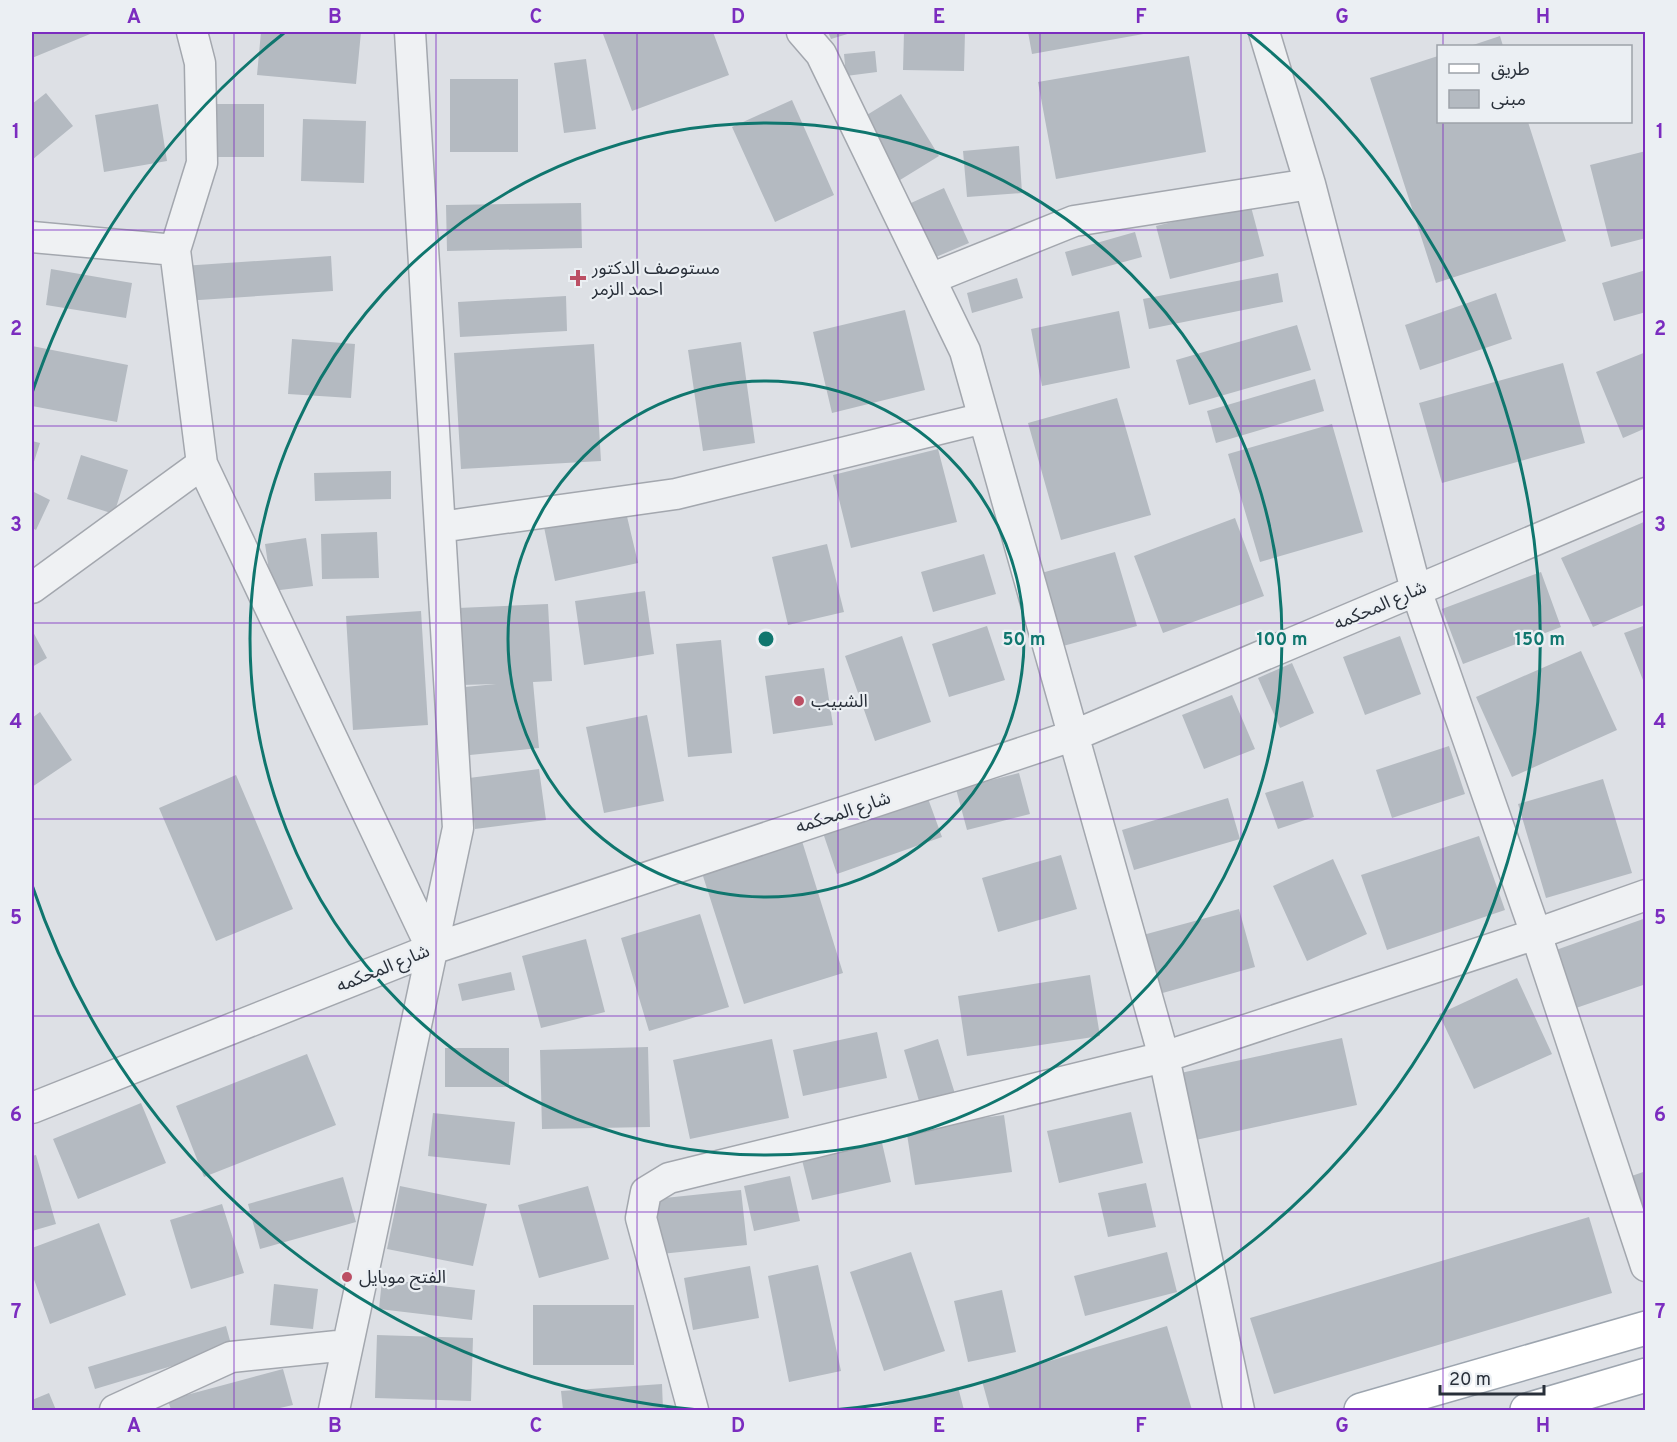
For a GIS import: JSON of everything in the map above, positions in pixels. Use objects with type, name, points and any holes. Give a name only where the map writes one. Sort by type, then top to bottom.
[{"type":"main road","points":[[1361,1410],[1646,1328]]},
{"type":"main road","points":[[1527,1410],[1646,1375]]},
{"type":"street","points":[[192,32],[200,63],[202,163],[175,250],[202,465],[432,948]]},
{"type":"street","points":[[334,1410],[458,828],[410,32]]},
{"type":"street","points":[[802,32],[821,54],[966,351],[1164,1057],[1239,1410]]},
{"type":"street","points":[[1264,32],[1310,184],[1416,590],[1536,934],[1646,1266]]},
{"type":"street","points":[[930,279],[1074,221],[1310,184]]},
{"type":"street","points":[[32,237],[175,250]]},
{"type":"street","points":[[440,527],[676,494],[984,418]]},
{"type":"street","points":[[32,588],[202,465]]},
{"type":"street","name":"شارع المحكمه","points":[[32,1108],[432,948],[1075,735],[1646,493]]},
{"type":"street","points":[[693,1410],[640,1218],[646,1192],[669,1178],[1164,1057],[1536,934],[1646,895]]},
{"type":"street","points":[[116,1410],[231,1357],[347,1345]]},
{"type":"building","points":[[32,32],[95,32],[32,58]]},
{"type":"building","points":[[261,32],[361,32],[356,84],[257,75]]},
{"type":"building","points":[[609,32],[713,32],[729,75],[632,111],[603,34]]},
{"type":"building","points":[[828,32],[854,32],[831,39]]},
{"type":"building","points":[[904,32],[965,32],[964,71],[903,70]]},
{"type":"building","points":[[1028,32],[1149,32],[1149,33],[1032,54]]},
{"type":"building","points":[[1500,36],[1503,45],[1473,45]]},
{"type":"building","points":[[875,51],[877,72],[846,76],[844,54]]},
{"type":"building","points":[[1189,56],[1206,152],[1056,179],[1038,82]]},
{"type":"building","points":[[1437,56],[1437,123],[1528,123],[1566,241],[1436,283],[1370,78]]},
{"type":"building","points":[[586,59],[596,129],[564,133],[554,63]]},
{"type":"building","points":[[450,79],[518,79],[518,152],[450,152]]},
{"type":"building","points":[[46,93],[73,126],[32,160],[32,104]]},
{"type":"building","points":[[901,94],[939,156],[900,180],[862,118]]},
{"type":"building","points":[[792,100],[834,195],[775,222],[732,127]]},
{"type":"building","points":[[158,104],[167,161],[104,172],[95,115]]},
{"type":"building","points":[[192,104],[264,104],[264,157],[192,157]]},
{"type":"building","points":[[303,119],[366,121],[364,183],[301,181]]},
{"type":"building","points":[[1019,146],[1022,193],[967,197],[963,151]]},
{"type":"building","points":[[1646,151],[1646,238],[1611,247],[1590,165]]},
{"type":"building","points":[[944,188],[969,243],[936,257],[911,203]]},
{"type":"building","points":[[581,203],[582,248],[447,251],[446,205]]},
{"type":"building","points":[[1250,203],[1264,256],[1170,279],[1156,226]]},
{"type":"building","points":[[1135,232],[1142,257],[1072,276],[1065,252]]},
{"type":"building","points":[[331,256],[333,291],[184,301],[182,266]]},
{"type":"building","points":[[51,269],[132,283],[126,318],[46,305]]},
{"type":"building","points":[[1646,270],[1646,312],[1614,321],[1602,283]]},
{"type":"building","points":[[1278,273],[1283,302],[1149,329],[1143,299]]},
{"type":"building","points":[[1017,278],[1023,298],[972,313],[967,293]]},
{"type":"building","points":[[1496,293],[1512,339],[1420,370],[1405,325]]},
{"type":"building","points":[[566,296],[567,331],[460,337],[458,302]]},
{"type":"building","points":[[905,310],[925,390],[832,413],[813,332]]},
{"type":"building","points":[[1119,311],[1130,368],[1042,386],[1031,329]]},
{"type":"building","points":[[1297,325],[1311,370],[1189,405],[1176,360]]},
{"type":"building","points":[[292,339],[355,344],[351,398],[288,394]]},
{"type":"building","points":[[741,342],[755,443],[703,451],[688,350]]},
{"type":"building","points":[[594,344],[601,461],[461,469],[454,353]]},
{"type":"building","points":[[32,346],[128,365],[117,422],[32,406]]},
{"type":"building","points":[[1646,352],[1646,428],[1623,438],[1596,372]]},
{"type":"building","points":[[1563,363],[1585,443],[1442,483],[1419,403]]},
{"type":"building","points":[[1315,379],[1324,411],[1216,443],[1207,411]]},
{"type":"building","points":[[1117,398],[1151,515],[1061,540],[1028,423]]},
{"type":"building","points":[[1332,424],[1363,532],[1260,562],[1228,454]]},
{"type":"building","points":[[32,441],[40,443],[32,468]]},
{"type":"building","points":[[938,449],[957,522],[851,548],[833,475]]},
{"type":"building","points":[[81,455],[128,470],[114,514],[67,499]]},
{"type":"building","points":[[391,471],[391,499],[315,501],[314,473]]},
{"type":"building","points":[[32,491],[50,500],[36,530],[32,528]]},
{"type":"building","points":[[625,508],[638,563],[555,581],[544,527]]},
{"type":"building","points":[[1235,518],[1264,596],[1163,633],[1134,556]]},
{"type":"building","points":[[1646,521],[1646,604],[1593,627],[1561,558]]},
{"type":"building","points":[[377,532],[379,578],[322,579],[321,534]]},
{"type":"building","points":[[306,538],[313,586],[272,591],[265,544]]},
{"type":"building","points":[[827,544],[844,612],[788,625],[772,557]]},
{"type":"building","points":[[1115,552],[1137,626],[1052,649],[1031,576]]},
{"type":"building","points":[[984,554],[996,594],[933,612],[921,572]]},
{"type":"building","points":[[1541,572],[1561,627],[1463,664],[1442,609]]},
{"type":"building","points":[[645,591],[654,654],[584,665],[575,601]]},
{"type":"building","points":[[548,604],[552,681],[533,682],[539,748],[460,756],[454,688],[496,684],[462,685],[458,608]]},
{"type":"building","points":[[421,611],[428,725],[353,730],[346,616]]},
{"type":"building","points":[[1646,625],[1646,685],[1645,685],[1624,633]]},
{"type":"building","points":[[987,626],[1005,680],[949,697],[932,644]]},
{"type":"building","points":[[32,630],[47,658],[32,667]]},
{"type":"building","points":[[902,636],[931,722],[875,741],[845,656]]},
{"type":"building","points":[[1400,636],[1421,694],[1365,715],[1343,657]]},
{"type":"building","points":[[721,640],[732,753],[688,757],[676,644]]},
{"type":"building","points":[[1581,651],[1617,730],[1512,777],[1476,697]]},
{"type":"building","points":[[1292,663],[1314,713],[1280,728],[1258,678]]},
{"type":"building","name":"الشبيب","points":[[824,668],[833,725],[773,734],[765,676]]},
{"type":"building","points":[[1232,695],[1255,749],[1204,769],[1182,715]]},
{"type":"building","points":[[40,712],[72,760],[32,787],[32,718]]},
{"type":"building","points":[[647,715],[664,801],[604,813],[586,727]]},
{"type":"building","points":[[1449,746],[1465,794],[1392,818],[1376,770]]},
{"type":"building","points":[[539,769],[546,820],[475,829],[469,778]]},
{"type":"building","points":[[1019,773],[1030,814],[967,830],[956,789]]},
{"type":"building","points":[[236,775],[293,909],[216,941],[159,808]]},
{"type":"building","points":[[1603,779],[1632,873],[1546,898],[1518,804]]},
{"type":"building","points":[[1303,781],[1314,817],[1278,829],[1265,793]]},
{"type":"building","points":[[926,793],[942,837],[837,874],[822,830]]},
{"type":"building","points":[[1228,798],[1240,839],[1134,870],[1122,830]]},
{"type":"building","points":[[1479,836],[1505,910],[1387,950],[1361,875]]},
{"type":"building","points":[[802,841],[843,973],[744,1004],[702,873]]},
{"type":"building","points":[[1061,855],[1077,909],[998,932],[982,878]]},
{"type":"building","points":[[1333,859],[1367,934],[1307,961],[1273,886]]},
{"type":"building","points":[[1239,909],[1255,967],[1159,994],[1143,935]]},
{"type":"building","points":[[700,914],[729,1007],[649,1031],[621,938]]},
{"type":"building","points":[[1646,918],[1646,984],[1576,1008],[1556,950]]},
{"type":"building","points":[[586,939],[605,1012],[541,1028],[522,956]]},
{"type":"building","points":[[511,972],[515,990],[462,1001],[458,984]]},
{"type":"building","points":[[1090,975],[1100,1036],[967,1056],[958,996]]},
{"type":"building","points":[[1517,978],[1552,1054],[1474,1089],[1439,1014]]},
{"type":"building","points":[[877,1032],[887,1078],[803,1096],[793,1050]]},
{"type":"building","points":[[1342,1038],[1357,1105],[1191,1141],[1176,1074]]},
{"type":"building","points":[[772,1039],[789,1118],[690,1139],[673,1060]]},
{"type":"building","points":[[938,1039],[956,1097],[921,1108],[904,1050]]},
{"type":"building","points":[[648,1047],[650,1127],[542,1129],[540,1050]]},
{"type":"building","points":[[445,1048],[509,1048],[509,1087],[445,1087]]},
{"type":"building","points":[[307,1054],[336,1125],[204,1177],[176,1106]]},
{"type":"building","points":[[141,1103],[166,1163],[78,1199],[53,1139]]},
{"type":"building","points":[[1131,1112],[1143,1163],[1059,1183],[1047,1131]]},
{"type":"building","points":[[433,1113],[515,1122],[510,1165],[428,1156]]},
{"type":"building","points":[[1004,1115],[1012,1172],[915,1185],[906,1128]]},
{"type":"building","points":[[880,1134],[891,1182],[812,1200],[800,1152]]},
{"type":"building","points":[[36,1155],[56,1224],[32,1231],[32,1156]]},
{"type":"building","points":[[1646,1171],[1646,1240],[1623,1179]]},
{"type":"building","points":[[790,1176],[800,1221],[754,1231],[744,1186]]},
{"type":"building","points":[[343,1177],[356,1222],[260,1249],[248,1204]]},
{"type":"building","points":[[1146,1183],[1156,1227],[1108,1237],[1098,1193]]},
{"type":"building","points":[[400,1186],[487,1204],[473,1266],[387,1249]]},
{"type":"building","points":[[588,1186],[609,1259],[539,1278],[518,1205]]},
{"type":"building","points":[[741,1190],[747,1245],[661,1254],[655,1199]]},
{"type":"building","points":[[222,1204],[244,1273],[191,1289],[170,1220]]},
{"type":"building","points":[[1589,1217],[1612,1293],[1274,1394],[1250,1318]]},
{"type":"building","points":[[99,1223],[126,1295],[50,1324],[32,1274],[32,1248]]},
{"type":"building","points":[[911,1252],[945,1351],[884,1371],[850,1272]]},
{"type":"building","points":[[1167,1252],[1177,1292],[1085,1316],[1074,1276]]},
{"type":"building","points":[[818,1265],[841,1371],[789,1382],[768,1276]]},
{"type":"building","points":[[750,1266],[759,1318],[693,1330],[684,1278]]},
{"type":"building","points":[[382,1279],[475,1290],[472,1320],[379,1309]]},
{"type":"building","points":[[274,1284],[318,1289],[313,1329],[270,1325]]},
{"type":"building","points":[[1002,1290],[1016,1352],[968,1362],[954,1301]]},
{"type":"building","points":[[533,1305],[634,1305],[634,1365],[533,1365]]},
{"type":"building","points":[[226,1326],[232,1348],[95,1389],[88,1367]]},
{"type":"building","points":[[1167,1326],[1192,1410],[990,1410],[982,1381]]},
{"type":"building","points":[[377,1335],[473,1338],[471,1401],[375,1398]]},
{"type":"building","points":[[283,1369],[293,1405],[271,1410],[171,1410],[168,1400]]},
{"type":"building","points":[[662,1384],[663,1410],[563,1410],[561,1391]]},
{"type":"building","points":[[958,1387],[964,1410],[871,1410]]},
{"type":"building","points":[[49,1393],[56,1410],[32,1410],[32,1400]]},
{"type":"place","name":"مستوصف الدكتور احمد الزمر","points":[[578,278]]},
{"type":"place","name":"الشبيب","points":[[799,701]]},
{"type":"place","name":"الفتح موبايل","points":[[347,1277]]}]
